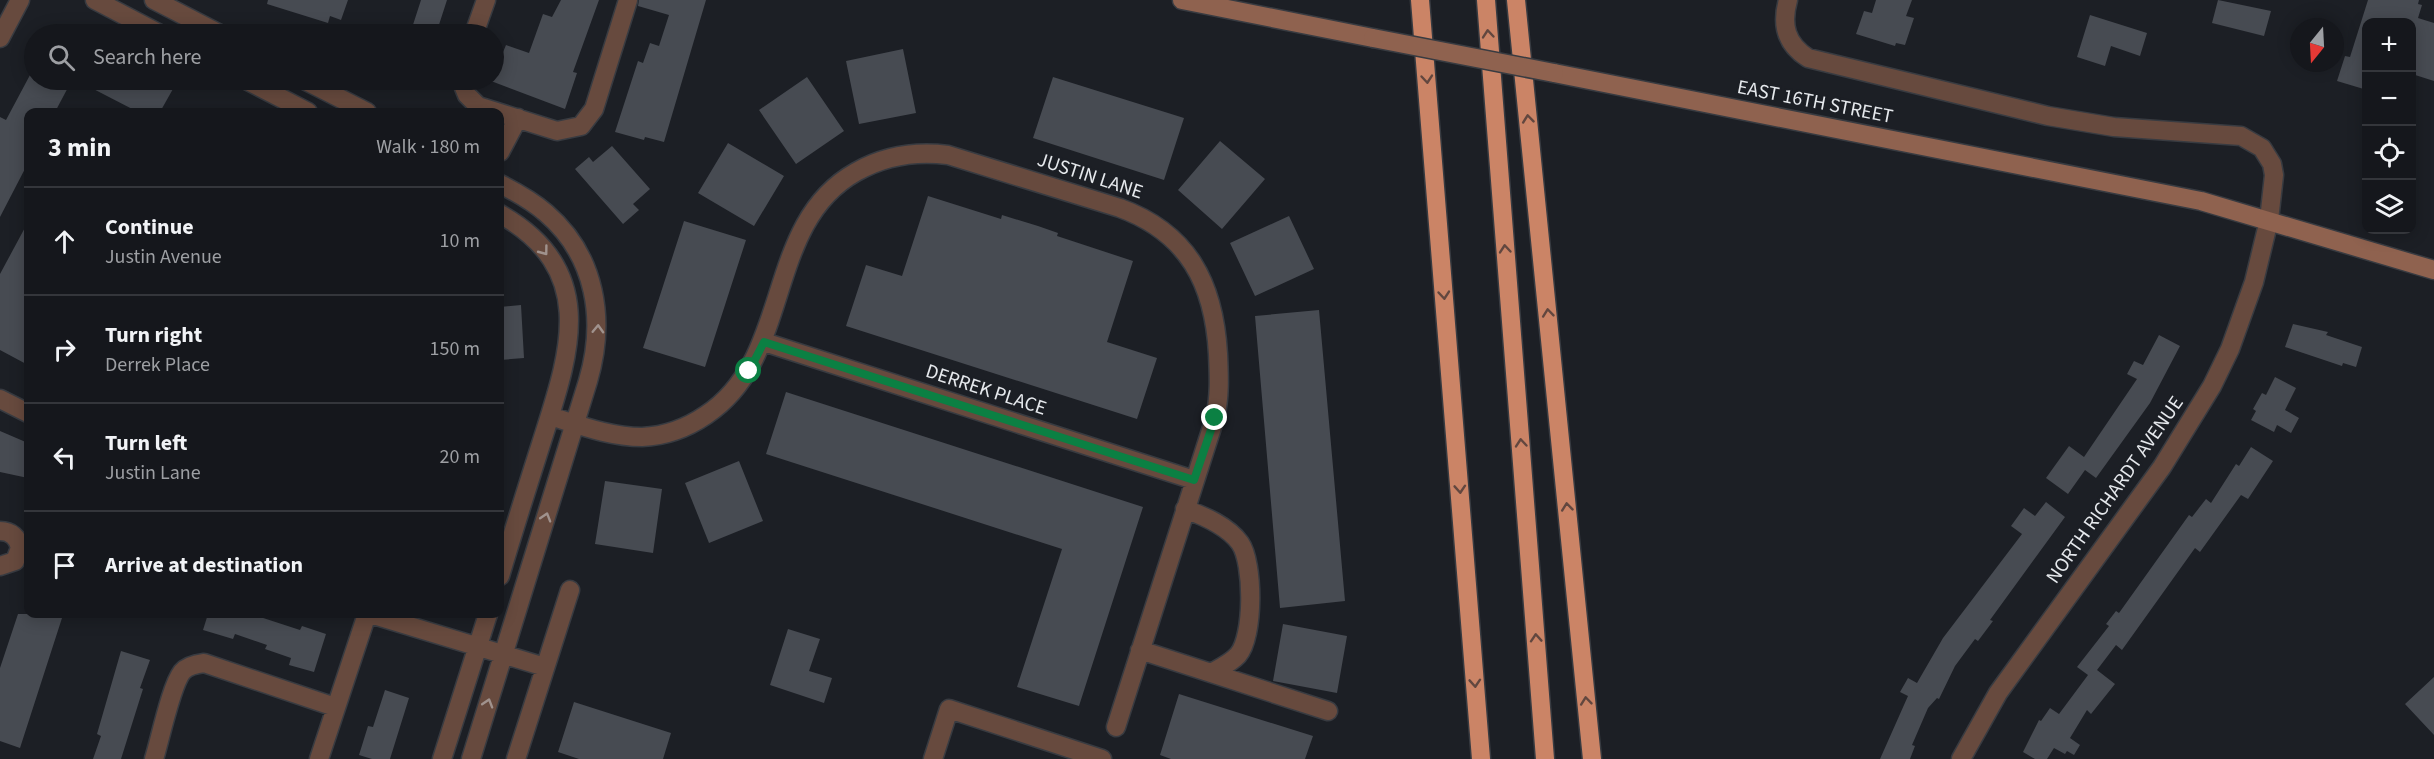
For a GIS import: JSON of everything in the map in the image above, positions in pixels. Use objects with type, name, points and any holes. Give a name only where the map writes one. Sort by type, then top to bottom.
[{"type":"highway","points":[[1420,0],[1481,759]]},
{"type":"highway","points":[[1486,0],[1545,759]]},
{"type":"highway","points":[[1516,0],[1592,759]]},
{"type":"street","points":[[0,38],[20,0]]},
{"type":"street","points":[[95,0],[141,24]]},
{"type":"street","points":[[154,0],[200,24]]},
{"type":"street","points":[[478,24],[486,0]]},
{"type":"street","points":[[504,114],[556,130],[567,131],[586,123],[594,109],[628,0]]},
{"type":"street","name":"EAST 16TH STREET","points":[[1182,0],[2200,201],[2434,270]]},
{"type":"street","name":"NORTH RICHARDT AVENUE","points":[[1788,0],[1784,24],[1791,44],[1802,54],[1816,60],[2048,116],[2114,127],[2241,136],[2262,148],[2272,164],[2274,175],[2269,220],[2254,282],[2240,324],[2200,409],[2162,468],[1998,693],[1961,759]]},
{"type":"street","points":[[261,90],[286,107],[296,90]]},
{"type":"street","points":[[322,90],[359,108]]},
{"type":"street","points":[[465,90],[478,106],[485,108]]},
{"type":"street","points":[[504,144],[518,118]]},
{"type":"street","name":"JUSTIN LANE","points":[[550,416],[612,434],[657,436],[685,427],[727,399],[749,371],[764,342],[795,243],[808,217],[826,194],[848,176],[882,160],[920,153],[948,155],[1146,218],[1176,241],[1200,275],[1213,308],[1217,329],[1219,397],[1215,418],[1116,727]]},
{"type":"street","points":[[471,759],[596,352],[597,310],[592,286],[574,246],[556,222],[534,203],[504,186]]},
{"type":"street","points":[[504,217],[525,231],[545,252],[561,279],[566,294],[570,340],[550,416],[504,563]]},
{"type":"street","name":"DERREK PLACE","points":[[764,342],[1194,480]]},
{"type":"street","points":[[0,399],[24,411]]},
{"type":"street","points":[[1185,509],[1225,529],[1240,543],[1247,563],[1249,615],[1246,639],[1239,655],[1211,673]]},
{"type":"street","points":[[0,531],[11,533],[20,548],[15,561],[0,566],[0,576]]},
{"type":"street","points":[[516,759],[570,590]]},
{"type":"street","points":[[319,759],[368,618]]},
{"type":"street","points":[[383,618],[545,667]]},
{"type":"street","points":[[442,759],[487,618]]},
{"type":"street","points":[[1140,650],[1328,711]]},
{"type":"street","points":[[154,759],[176,687],[182,672],[191,666],[204,663],[335,707]]},
{"type":"street","points":[[933,759],[949,709],[1102,759]]},
{"type":"building","points":[[268,0],[348,0],[341,20],[330,16],[328,23],[267,4]]},
{"type":"building","points":[[421,0],[447,0],[439,24],[413,24]]},
{"type":"building","points":[[561,0],[599,0],[573,72],[577,73],[565,109],[504,86],[506,45],[529,53],[543,14],[552,17]]},
{"type":"building","points":[[639,0],[706,0],[664,142],[645,137],[644,140],[615,132],[638,61],[643,63],[650,43],[659,46],[669,15],[638,6]]},
{"type":"building","points":[[1876,0],[1912,0],[1906,16],[1914,18],[1905,45],[1896,43],[1895,46],[1856,34],[1864,11],[1872,13]]},
{"type":"building","points":[[2218,0],[2271,11],[2264,36],[2212,23]]},
{"type":"building","points":[[2368,0],[2419,0],[2418,4],[2422,5],[2418,18],[2434,23],[2434,81],[2416,75],[2416,18],[2362,18]]},
{"type":"building","points":[[2090,15],[2147,33],[2140,56],[2111,46],[2105,66],[2077,57]]},
{"type":"building","points":[[2362,19],[2362,88],[2337,81],[2340,72],[2344,72],[2345,56],[2350,57]]},
{"type":"building","points":[[903,49],[916,113],[859,124],[846,61]]},
{"type":"building","points":[[807,77],[844,131],[796,164],[759,110]]},
{"type":"building","points":[[1053,77],[1184,118],[1164,180],[1033,138]]},
{"type":"building","points":[[24,86],[24,90],[67,90],[57,108],[24,108],[24,171],[0,217],[0,117],[6,120]]},
{"type":"building","points":[[95,90],[172,90],[162,108],[130,108]]},
{"type":"building","points":[[1220,141],[1265,179],[1222,229],[1178,190]]},
{"type":"building","points":[[728,143],[784,176],[754,226],[698,193]]},
{"type":"building","points":[[612,146],[650,189],[633,204],[639,210],[623,224],[575,169],[589,157],[593,162]]},
{"type":"building","points":[[928,196],[1001,219],[1002,215],[1038,226],[1058,233],[1057,236],[1133,261],[1107,342],[1157,358],[1137,419],[846,326],[866,265],[902,276]]},
{"type":"building","points":[[1289,216],[1314,269],[1255,296],[1230,243]]},
{"type":"building","points":[[684,221],[746,240],[705,367],[643,348]]},
{"type":"building","points":[[24,229],[24,363],[0,350],[0,274]]},
{"type":"building","points":[[521,305],[524,358],[504,360],[504,307]]},
{"type":"building","points":[[1319,310],[1345,601],[1280,608],[1255,316]]},
{"type":"building","points":[[2293,324],[2328,332],[2326,335],[2362,347],[2356,367],[2343,363],[2342,366],[2285,347]]},
{"type":"building","points":[[2159,335],[2180,346],[2150,403],[2096,478],[2085,470],[2068,494],[2046,478],[2069,446],[2084,457],[2137,379],[2127,374],[2134,361],[2143,365]]},
{"type":"building","points":[[2275,377],[2296,388],[2285,410],[2299,418],[2291,433],[2277,425],[2274,432],[2251,420],[2256,411],[2253,409],[2262,393],[2266,395]]},
{"type":"building","points":[[786,392],[1143,507],[1079,706],[1017,687],[1062,549],[766,454]]},
{"type":"building","points":[[0,431],[24,441],[24,477],[0,472]]},
{"type":"building","points":[[2251,447],[2273,461],[2248,499],[2241,495],[2200,552],[2195,548],[2122,650],[2116,645],[2097,670],[2115,684],[2091,714],[2087,710],[2070,738],[2080,745],[2074,755],[2067,751],[2065,754],[2054,748],[2047,759],[2035,759],[2023,752],[2039,720],[2041,721],[2050,708],[2059,714],[2088,675],[2077,667],[2109,626],[2106,624],[2116,611],[2119,613],[2189,515],[2192,517],[2206,499],[2211,503],[2236,464],[2239,466]]},
{"type":"building","points":[[739,461],[763,521],[709,543],[685,483]]},
{"type":"building","points":[[605,481],[662,489],[653,553],[595,544]]},
{"type":"building","points":[[2046,502],[2065,517],[1990,620],[1993,621],[1978,641],[1975,639],[1955,666],[1939,699],[1937,698],[1928,708],[1912,745],[1915,746],[1910,759],[1880,759],[1908,696],[1900,692],[1908,678],[1917,683],[1943,638],[2022,534],[2011,526],[2024,508],[2035,516]]},
{"type":"building","points":[[18,614],[24,614],[24,618],[62,618],[20,748],[0,741],[0,668]]},
{"type":"building","points":[[207,618],[263,618],[300,630],[302,626],[326,634],[314,672],[289,665],[291,658],[265,649],[267,645],[235,634],[233,639],[203,630]]},
{"type":"building","points":[[1283,624],[1347,636],[1337,693],[1273,681]]},
{"type":"building","points":[[788,629],[820,639],[809,671],[832,678],[824,703],[770,685]]},
{"type":"building","points":[[121,651],[150,660],[140,688],[143,689],[121,759],[93,759],[101,736],[97,734]]},
{"type":"building","points":[[2434,677],[2434,735],[2405,704]]},
{"type":"building","points":[[385,690],[409,698],[390,759],[372,759],[359,755],[368,726],[373,727]]},
{"type":"building","points":[[1179,694],[1313,736],[1305,759],[1171,759],[1160,755]]},
{"type":"building","points":[[574,702],[671,733],[663,759],[579,759],[558,752]]},
{"type":"route","points":[[749,371],[764,342],[1194,480],[1215,418]]}]
